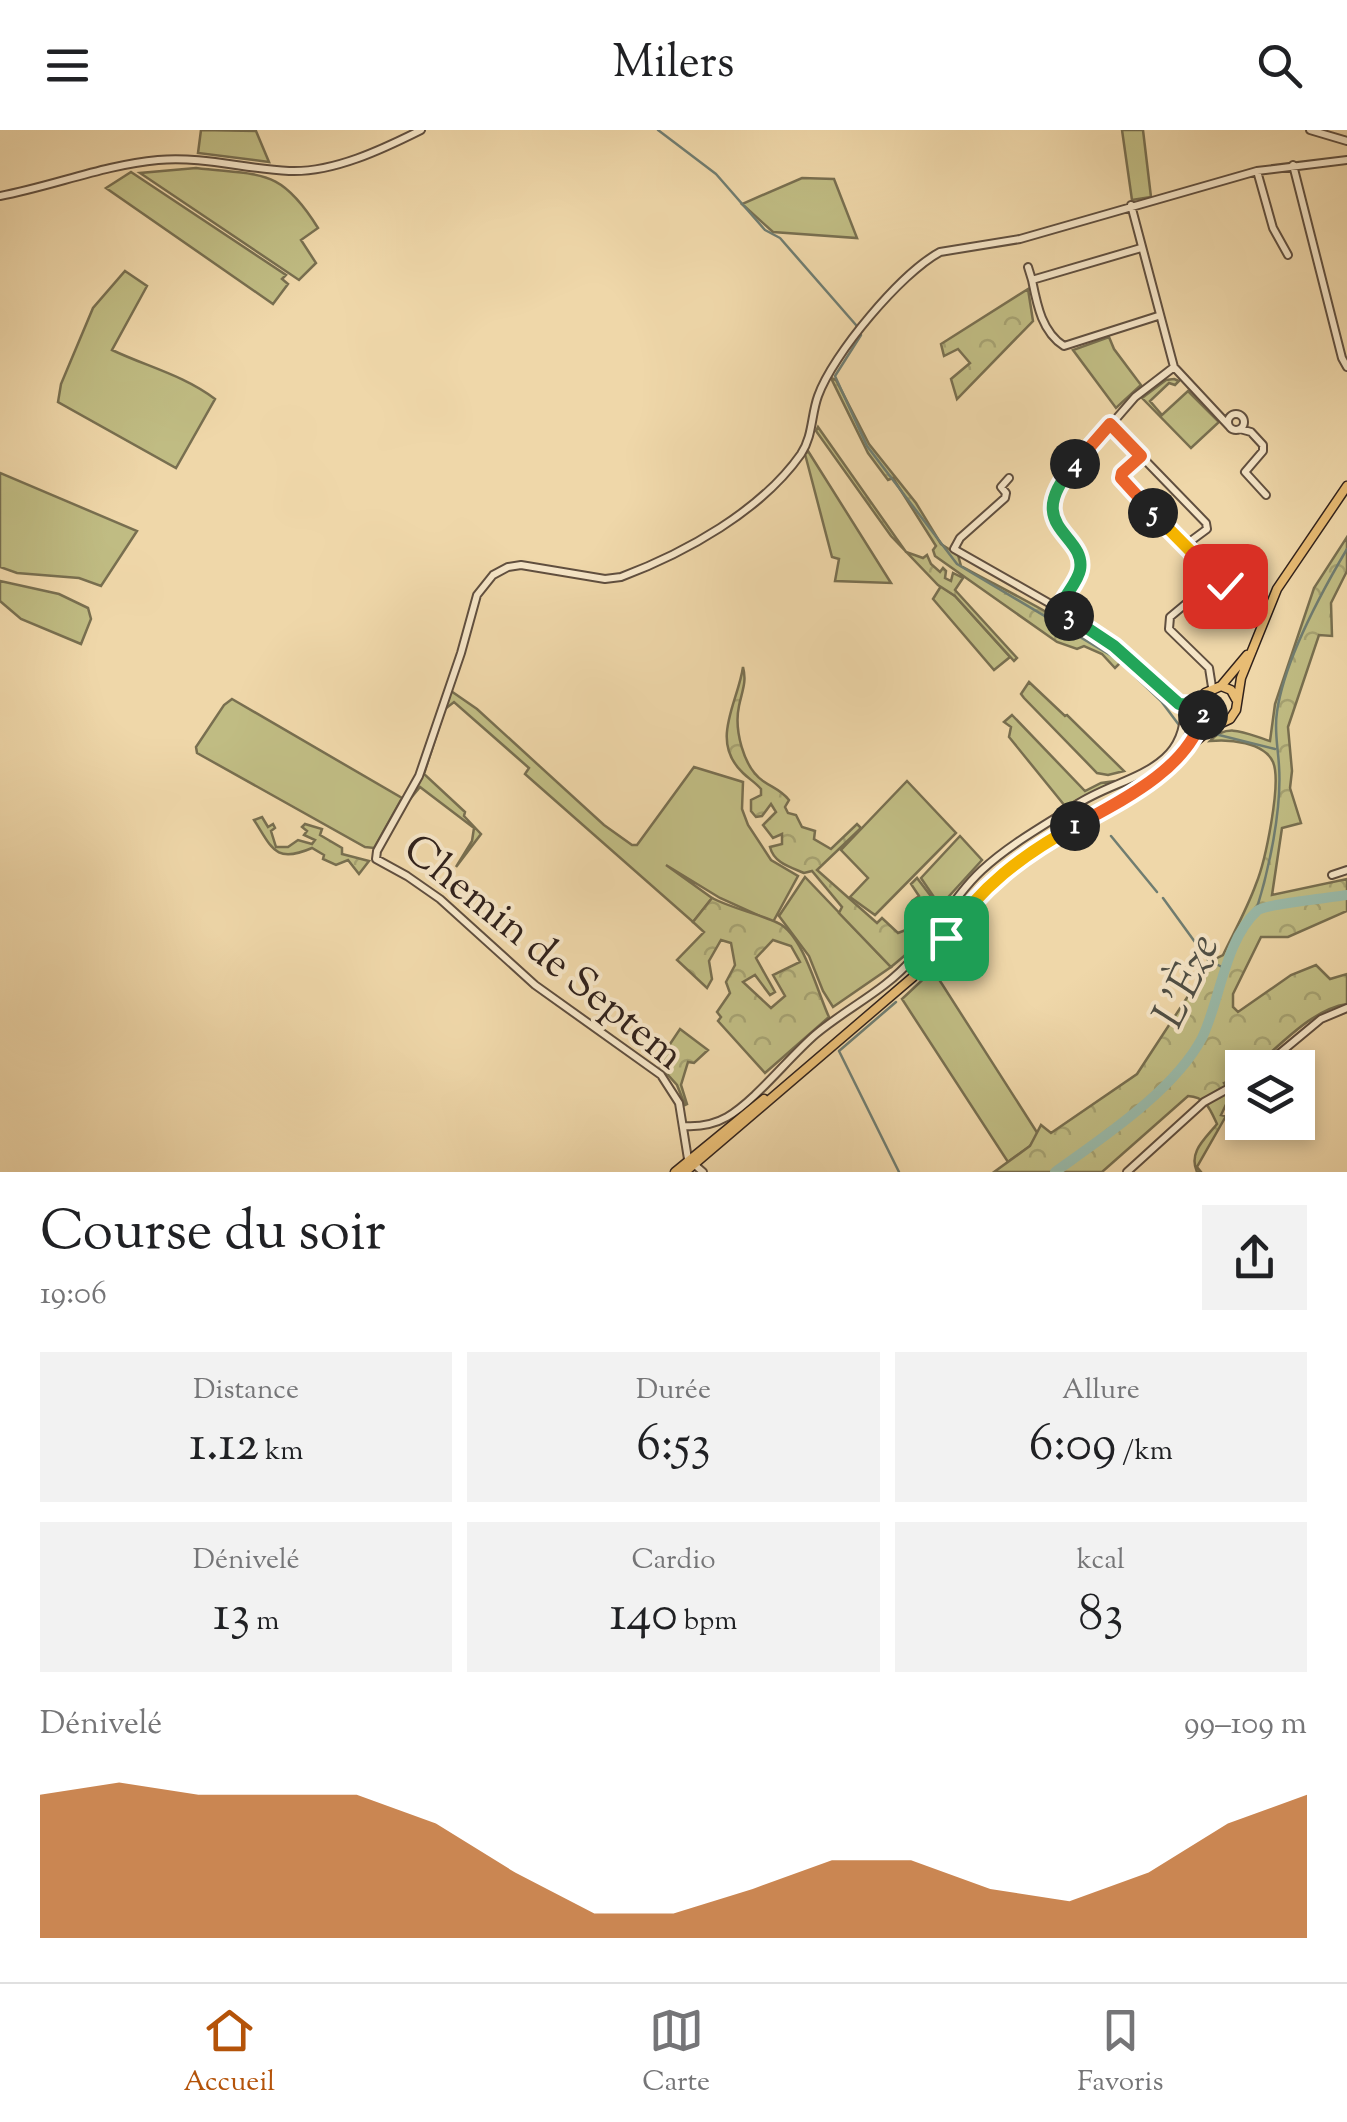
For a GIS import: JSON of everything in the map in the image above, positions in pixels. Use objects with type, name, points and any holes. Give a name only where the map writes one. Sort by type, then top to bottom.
[{"type":"main road","points":[[685,1172],[913,977],[972,903],[1010,866],[1130,795],[1234,715],[1255,643],[1281,581],[1347,486]]},
{"type":"main road","points":[[1182,752],[1198,732],[1205,692],[1217,687],[1255,643]]},
{"type":"main road","points":[[1217,687],[1230,690],[1236,699]]},
{"type":"main road","points":[[1202,710],[1220,723]]},
{"type":"main road","points":[[675,1172],[694,1162]]},
{"type":"street","points":[[0,196],[105,168],[159,160],[210,160],[288,171],[311,170],[398,142],[421,130]]},
{"type":"street","points":[[1310,130],[1347,141]]},
{"type":"street","name":"Chemin de Septem","points":[[694,1162],[676,1094],[661,1075],[535,985],[440,899],[376,859],[419,776],[461,653],[476,595],[493,575],[521,565],[605,580],[621,577],[715,532],[789,469],[806,444],[826,378],[868,319],[929,258],[955,248],[1020,238],[1257,171],[1347,160]]},
{"type":"street","points":[[1293,165],[1347,367]]},
{"type":"street","points":[[1257,171],[1274,228],[1288,255]]},
{"type":"street","points":[[1130,205],[1174,368],[1229,426],[1249,430],[1263,445],[1263,451],[1245,472],[1266,495]]},
{"type":"street","points":[[1032,280],[1140,248]]},
{"type":"street","points":[[1028,267],[1041,317],[1064,346],[1158,316]]},
{"type":"street","points":[[1064,612],[1062,603],[1080,566],[1056,519],[1054,493],[1060,481],[1135,397],[1174,368]]},
{"type":"street","points":[[1229,426],[1228,418],[1238,414],[1244,419],[1240,428]]},
{"type":"street","points":[[1110,424],[1206,523],[1206,529],[1184,546]]},
{"type":"street","points":[[1141,456],[1121,478],[1225,586]]},
{"type":"street","points":[[1010,478],[1001,488],[1005,498],[956,542],[956,552],[1064,612],[1114,646],[1184,706],[1202,710]]},
{"type":"street","points":[[1188,602],[1170,617],[1169,629],[1209,668],[1217,687]]},
{"type":"street","points":[[684,1126],[702,1127],[731,1114],[817,1033],[901,971],[968,884],[989,864],[1090,796],[1152,768],[1181,738],[1184,706]]},
{"type":"street","points":[[1332,874],[1347,870]]},
{"type":"street","points":[[1284,1050],[1321,1020],[1347,1008]]},
{"type":"street","points":[[1127,1172],[1204,1102],[1225,1090]]},
{"type":"street","points":[[694,1162],[704,1172]]},
{"type":"green space","points":[[201,130],[256,131],[269,162],[198,153]]},
{"type":"green space","points":[[1122,130],[1143,130],[1151,197],[1132,200]]},
{"type":"green space","points":[[196,168],[254,174],[280,184],[305,208],[318,228],[301,240],[316,263],[299,280],[140,173]]},
{"type":"green space","points":[[131,172],[286,275],[282,279],[288,284],[273,304],[106,188]]},
{"type":"green space","points":[[802,178],[834,179],[857,238],[773,232],[742,204]]},
{"type":"green space","points":[[125,271],[147,286],[112,350],[178,377],[215,399],[176,468],[58,402],[61,384],[93,308]]},
{"type":"green space","points":[[1028,289],[1033,321],[957,399],[951,379],[970,363],[958,349],[944,356],[941,344]]},
{"type":"green space","points":[[1109,337],[1141,385],[1116,408],[1073,350]]},
{"type":"green space","points":[[831,378],[836,380],[869,444],[916,503],[941,544],[958,555],[961,566],[1064,622],[1122,661],[1115,668],[1102,654],[1084,646],[1077,649],[1057,642],[935,556],[936,546],[893,478],[888,480],[868,453]]},
{"type":"green space","points":[[1166,380],[1179,381],[1175,385],[1169,383],[1150,401],[1162,415],[1188,391],[1219,422],[1191,448],[1142,398]]},
{"type":"green space","points":[[818,427],[905,551],[816,431]]},
{"type":"green space","points":[[808,451],[891,583],[835,581],[839,559],[832,557],[805,454]]},
{"type":"green space","points":[[0,473],[137,531],[101,586],[79,578],[17,573],[0,567]]},
{"type":"green space","points":[[1347,537],[1347,571],[1331,603],[1332,636],[1319,635],[1288,727],[1290,788],[1301,823],[1282,828],[1272,895],[1347,879],[1347,911],[1288,937],[1261,937],[1233,994],[1233,1007],[1238,1012],[1291,975],[1316,965],[1330,979],[1347,974],[1347,1004],[1321,1013],[1273,1050],[1225,1050],[1225,1107],[1221,1115],[1225,1118],[1197,1167],[1201,1172],[1197,1172],[1195,1165],[1196,1152],[1217,1124],[1203,1101],[1188,1096],[1102,1172],[994,1172],[1030,1146],[1041,1125],[1051,1133],[1137,1074],[1211,961],[1223,955],[1260,873],[1271,823],[1275,772],[1268,755],[1254,746],[1210,741],[1231,731],[1270,741],[1275,704],[1314,588]]},
{"type":"green space","points":[[907,552],[923,558],[927,555],[931,564],[940,572],[943,568],[945,578],[951,581],[953,573],[963,578],[955,590],[1017,658],[1014,661],[955,596],[938,585]]},
{"type":"green space","points":[[0,581],[59,594],[88,608],[91,619],[81,644],[21,619],[0,601]]},
{"type":"green space","points":[[941,586],[955,596],[1010,657],[994,670],[933,599]]},
{"type":"green space","points":[[743,667],[738,725],[750,767],[789,800],[785,807],[788,813],[796,815],[802,827],[815,831],[814,839],[831,849],[857,824],[861,828],[817,870],[877,923],[882,918],[898,933],[911,928],[915,919],[906,915],[919,896],[911,884],[917,878],[943,912],[916,946],[891,967],[839,913],[842,907],[812,871],[804,873],[775,857],[770,847],[782,844],[782,834],[773,838],[763,825],[776,812],[771,804],[762,816],[756,817],[751,811],[751,800],[761,795],[761,789],[733,761],[727,735]]},
{"type":"green space","points":[[1029,682],[1124,771],[1097,773],[1021,694]]},
{"type":"green space","points":[[451,691],[477,709],[604,825],[632,845],[637,845],[694,767],[743,782],[742,809],[748,825],[771,860],[798,876],[773,922],[720,898],[666,865],[712,898],[693,922],[525,774],[529,768],[454,702],[445,709],[424,774],[465,812],[464,816],[481,834],[456,867],[472,841],[474,828],[420,787],[406,804]]},
{"type":"green space","points":[[232,699],[402,798],[374,848],[365,847],[197,753],[196,747]]},
{"type":"green space","points":[[1012,715],[1085,791],[1115,781],[1065,806],[1009,737],[1011,727],[1004,722]]},
{"type":"green space","points":[[907,781],[956,833],[875,915],[850,897],[868,878],[841,850]]},
{"type":"green space","points":[[262,817],[268,827],[273,824],[275,828],[271,831],[276,847],[288,847],[298,840],[312,844],[315,840],[304,835],[305,824],[322,829],[320,835],[342,848],[342,854],[369,861],[359,874],[348,860],[336,865],[312,848],[282,854],[271,845],[254,820]]},
{"type":"green space","points":[[960,836],[982,860],[940,906],[921,878]]},
{"type":"green space","points":[[805,877],[891,967],[833,1007],[809,956],[779,916]]},
{"type":"green space","points":[[712,898],[778,923],[787,929],[802,952],[829,1017],[765,1073],[718,1021],[721,1017],[717,1012],[730,993],[726,982],[735,965],[731,943],[721,940],[709,961],[712,979],[707,988],[677,960],[704,932],[693,922]],"holes":[[[773,940],[791,946],[800,962],[773,975],[785,996],[771,1008],[743,982],[755,975],[770,995],[775,992],[756,958]]]},
{"type":"green space","points":[[933,970],[1038,1134],[1030,1146],[1008,1162],[902,999]]},
{"type":"green space","points":[[680,1029],[708,1050],[694,1063],[688,1062],[681,1085],[685,1105],[677,1085],[659,1065]]},
{"type":"waterway","points":[[658,130],[716,174],[765,230],[780,238],[856,325],[861,335],[835,376],[867,446],[957,564],[1117,659],[1161,701],[1179,725]]},
{"type":"waterway","points":[[1256,911],[1276,820],[1276,726],[1281,692],[1305,628],[1347,549]]},
{"type":"waterway","points":[[1187,727],[1203,731]]},
{"type":"waterway","points":[[1211,733],[1275,749]]},
{"type":"waterway","points":[[1111,836],[1157,892]]},
{"type":"waterway","name":"L'Èze","points":[[1055,1172],[1136,1112],[1190,1058],[1208,1023],[1237,938],[1257,911],[1347,895]]},
{"type":"waterway","points":[[1163,898],[1208,960],[1226,969]]},
{"type":"waterway","points":[[896,1002],[839,1051],[899,1172]]},
{"type":"route","points":[[946,938],[962,915],[1010,866],[1161,772],[1198,732],[1204,715],[1200,705],[1179,704],[1114,646],[1061,607],[1080,566],[1059,528],[1055,491],[1110,424],[1141,456],[1122,473],[1123,481],[1225,586]]}]
